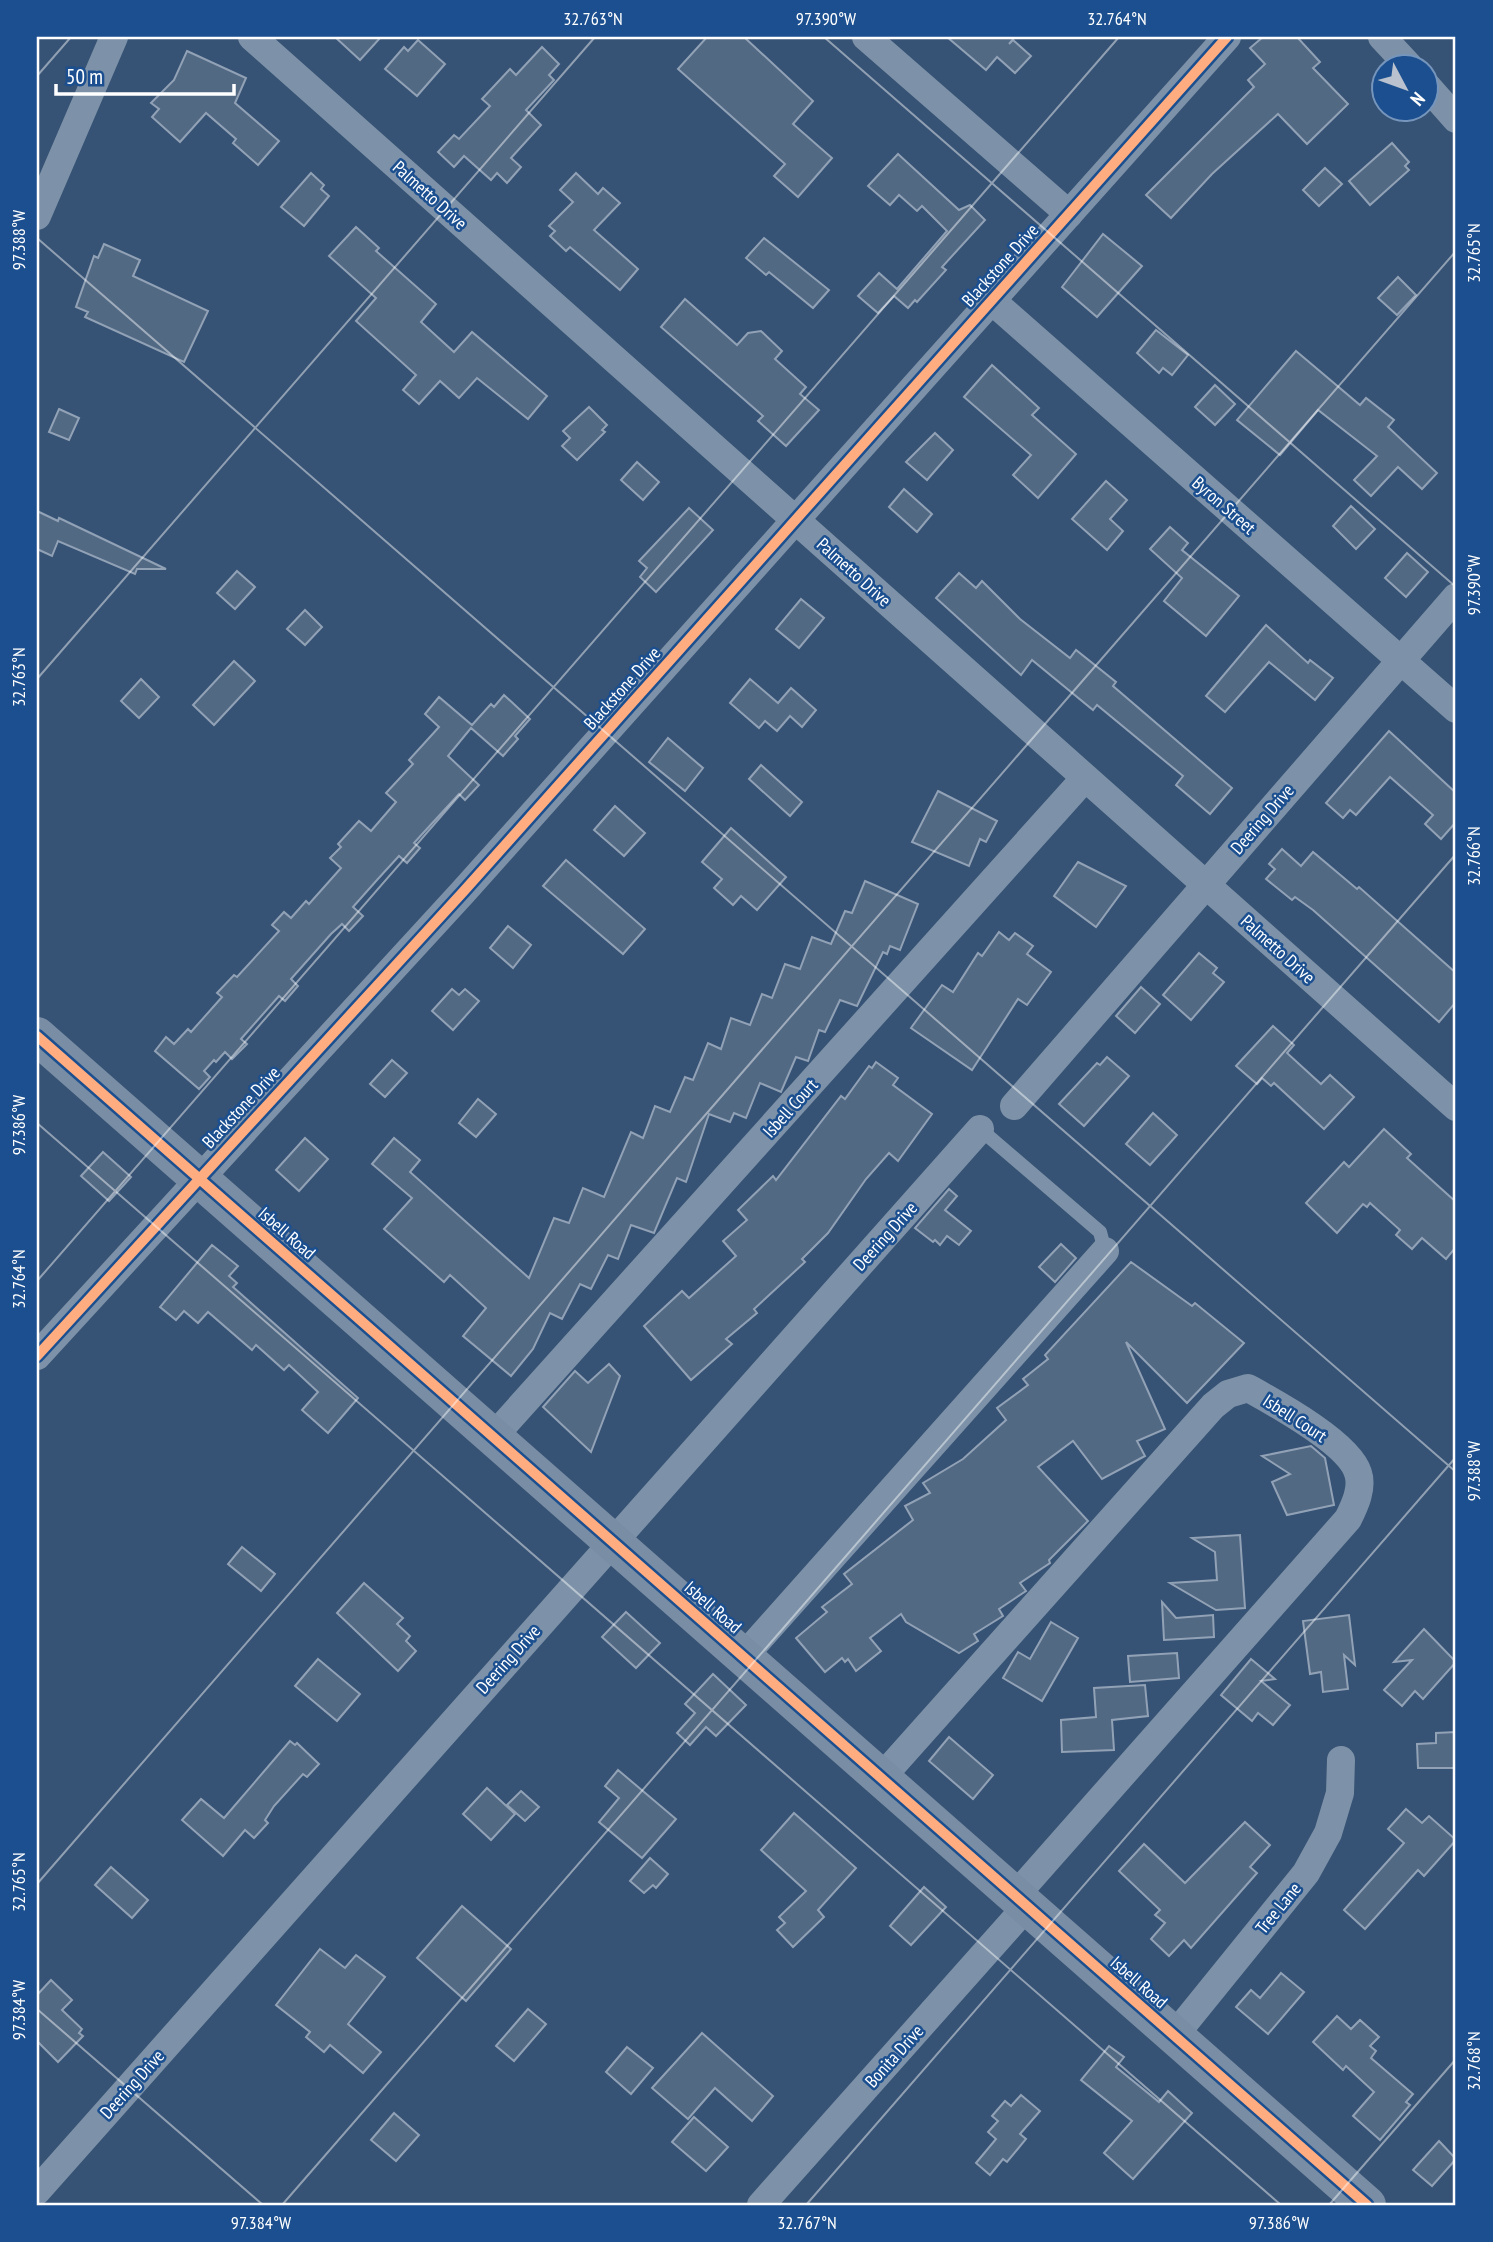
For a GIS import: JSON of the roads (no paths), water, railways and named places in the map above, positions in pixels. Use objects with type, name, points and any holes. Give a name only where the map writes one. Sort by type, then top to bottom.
[{"type":"street","points":[[37,216],[114,37]]},
{"type":"street","name":"Palmetto Drive","points":[[252,37],[1456,1107]]},
{"type":"street","points":[[866,37],[1069,214]]},
{"type":"street","name":"Blackstone Drive","points":[[37,1356],[463,892],[1227,37]]},
{"type":"street","points":[[1382,37],[1396,52]]},
{"type":"street","points":[[1440,101],[1456,119]]},
{"type":"street","name":"Byron Street","points":[[991,300],[1456,709]]},
{"type":"street","name":"Deering Drive","points":[[1014,1106],[1456,597]]},
{"type":"street","name":"Isbell Court","points":[[494,1437],[1086,778]]},
{"type":"street","name":"Isbell Road","points":[[37,1036],[1367,2205]]},
{"type":"street","name":"Deering Drive","points":[[37,2191],[980,1129]]},
{"type":"street","points":[[743,1657],[1105,1251]]},
{"type":"street","name":"Isbell Court","points":[[881,1778],[1213,1406],[1228,1394],[1248,1388],[1281,1406],[1332,1441],[1358,1470],[1360,1484],[1348,1519],[1021,1901]]},
{"type":"street","name":"Tree Lane","points":[[1174,2036],[1306,1872],[1328,1833],[1340,1793],[1341,1760]]},
{"type":"street","name":"Bonita Drive","points":[[761,2205],[1021,1901]]},
{"type":"lane","points":[[980,1129],[1100,1232],[1105,1251]]}]
